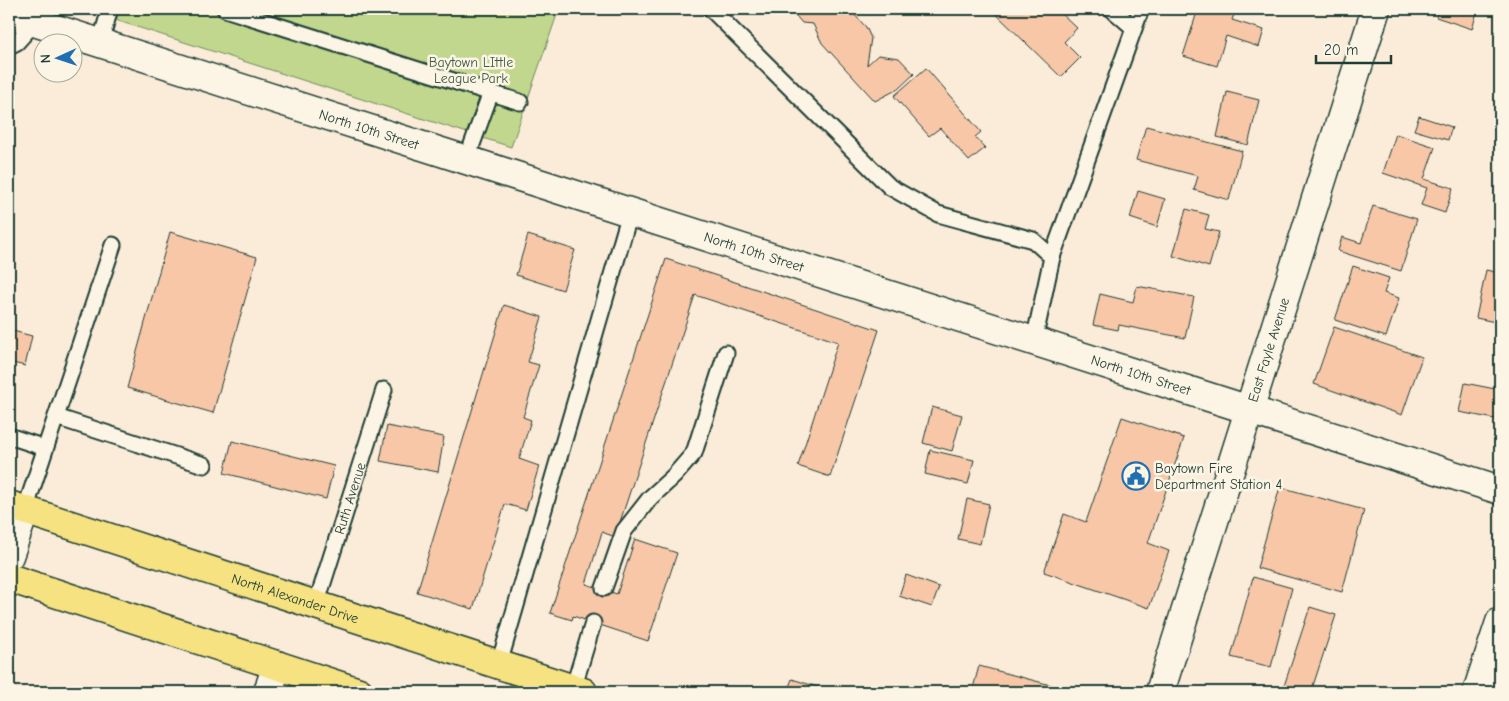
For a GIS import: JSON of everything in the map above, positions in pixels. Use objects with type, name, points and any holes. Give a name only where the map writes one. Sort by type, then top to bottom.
[{"type":"main road","name":"North Alexander Drive","points":[[17,508],[499,664],[576,691]]},
{"type":"main road","points":[[9,578],[359,692]]},
{"type":"street","name":"East Fayle Avenue","points":[[1160,692],[1376,9]]},
{"type":"street","name":"North 10th Street","points":[[22,16],[466,162],[1034,341],[1068,350],[1500,490]]},
{"type":"street","points":[[9,556],[17,508]]},
{"type":"street","points":[[1477,692],[1500,622]]},
{"type":"street","points":[[268,692],[277,665]]},
{"type":"lane","points":[[100,43],[110,9]]},
{"type":"lane","points":[[225,9],[520,102]]},
{"type":"lane","points":[[711,9],[890,187],[938,214],[1032,240],[1052,257]]},
{"type":"lane","points":[[1112,9],[1134,28]]},
{"type":"lane","points":[[1034,341],[1052,257],[1141,9]]},
{"type":"lane","points":[[9,46],[18,42],[22,16]]},
{"type":"lane","points":[[466,162],[491,92]]},
{"type":"lane","points":[[499,664],[630,213]]},
{"type":"lane","points":[[17,508],[46,448],[113,245]]},
{"type":"lane","points":[[604,588],[624,531],[650,498],[674,476],[694,453],[726,353]]},
{"type":"lane","name":"Ruth Avenue","points":[[316,605],[384,390]]},
{"type":"lane","points":[[56,417],[204,465]]},
{"type":"lane","points":[[9,436],[46,448]]},
{"type":"lane","points":[[576,691],[594,623]]},
{"type":"green space","name":"Baytown LIttle League Park","points":[[81,9],[559,9],[511,147]]},
{"type":"building","points":[[790,9],[849,9],[866,27],[871,38],[867,65],[878,55],[899,58],[914,74],[898,89],[875,101],[822,43],[813,24],[802,23]]},
{"type":"building","points":[[991,9],[1057,9],[1077,28],[1064,42],[1080,58],[1061,77]]},
{"type":"building","points":[[1198,9],[1236,9],[1232,20],[1264,30],[1259,47],[1226,36],[1217,66],[1183,56]]},
{"type":"building","points":[[1438,9],[1478,9],[1472,29],[1436,17]]},
{"type":"building","points":[[926,68],[981,132],[975,137],[985,148],[969,161],[940,128],[929,136],[894,96]]},
{"type":"building","points":[[1227,92],[1259,100],[1248,145],[1217,137]]},
{"type":"building","points":[[1419,116],[1452,127],[1448,140],[1414,130]]},
{"type":"building","points":[[1146,126],[1242,151],[1229,200],[1194,190],[1198,176],[1136,160]]},
{"type":"building","points":[[1396,134],[1435,147],[1424,179],[1453,188],[1445,213],[1421,205],[1427,188],[1383,173]]},
{"type":"building","points":[[1138,191],[1165,199],[1157,227],[1130,218]]},
{"type":"building","points":[[1373,206],[1417,219],[1401,271],[1338,251],[1342,237],[1361,243]]},
{"type":"building","points":[[1186,209],[1209,215],[1205,229],[1219,232],[1209,267],[1173,256]]},
{"type":"building","points":[[170,232],[257,257],[213,413],[127,388]]},
{"type":"building","points":[[528,235],[575,250],[563,290],[516,275]]},
{"type":"building","points":[[666,259],[879,330],[830,477],[798,466],[838,342],[695,295],[615,537],[602,532],[586,584],[617,594],[635,539],[677,553],[648,641],[573,616],[572,620],[550,613]]},
{"type":"building","points":[[1353,266],[1389,278],[1384,293],[1399,298],[1386,337],[1335,320]]},
{"type":"building","points":[[1486,270],[1500,273],[1500,323],[1476,318]]},
{"type":"building","points":[[1137,286],[1194,297],[1185,338],[1119,325],[1118,330],[1093,325],[1100,294],[1133,302]]},
{"type":"building","points":[[504,305],[542,317],[528,362],[539,365],[523,417],[531,420],[519,459],[539,466],[526,510],[505,504],[473,609],[417,592]]},
{"type":"building","points":[[1334,327],[1422,357],[1402,415],[1314,384]]},
{"type":"building","points":[[9,330],[32,336],[25,366],[9,362]]},
{"type":"building","points":[[1465,383],[1500,390],[1500,420],[1459,412]]},
{"type":"building","points":[[932,407],[962,415],[952,451],[923,443]]},
{"type":"building","name":"Baytown Fire Department Station 4","points":[[1122,417],[1184,438],[1148,543],[1169,551],[1149,608],[1044,572],[1064,514],[1086,522]]},
{"type":"building","points":[[387,426],[444,437],[438,472],[380,461]]},
{"type":"building","points":[[232,441],[334,466],[326,499],[224,473]]},
{"type":"building","points":[[930,450],[974,460],[968,484],[925,474]]},
{"type":"building","points":[[1280,487],[1364,510],[1342,592],[1257,568]]},
{"type":"building","points":[[967,499],[989,504],[980,544],[958,539]]},
{"type":"building","points":[[906,575],[939,587],[932,607],[899,596]]},
{"type":"building","points":[[1253,577],[1292,588],[1271,667],[1231,657]]},
{"type":"building","points":[[1310,607],[1336,615],[1311,692],[1282,692]]},
{"type":"building","points":[[979,666],[1062,688],[1061,692],[972,692]]},
{"type":"building","points":[[792,679],[827,690],[826,692],[787,692]]},
{"type":"place","name":"Baytown Fire Department Station 4","points":[[1136,476]]}]
